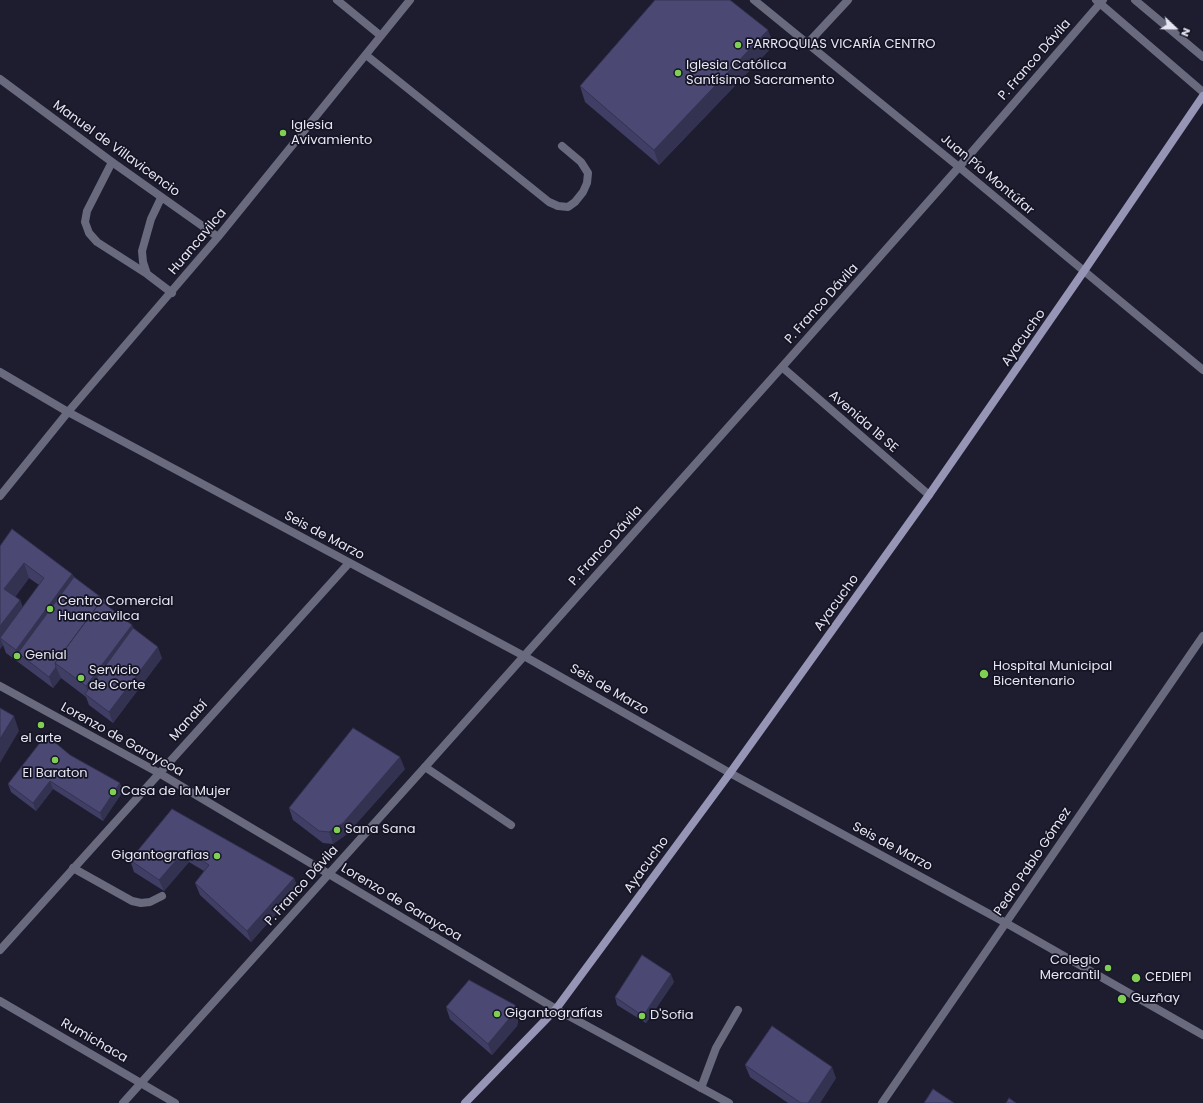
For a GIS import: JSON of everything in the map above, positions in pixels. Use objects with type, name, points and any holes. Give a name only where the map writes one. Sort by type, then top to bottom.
[{"type":"street","points":[[337,0],[381,36]]},
{"type":"street","name":"Huancavilca","points":[[0,496],[68,412],[218,237],[410,0]]},
{"type":"street","name":"Juan Pío Montúfar","points":[[754,0],[959,167],[1203,370]]},
{"type":"street","points":[[808,43],[848,0]]},
{"type":"street","points":[[1135,0],[1203,57]]},
{"type":"street","points":[[1099,1],[1203,92]]},
{"type":"street","name":"P. Franco Dávila","points":[[123,1103],[782,367],[959,167],[1099,1]]},
{"type":"street","points":[[366,55],[548,202],[558,206],[568,207],[575,202],[583,192],[588,183],[588,173],[581,162],[562,146]]},
{"type":"street","name":"Manuel de Villavicencio","points":[[0,79],[161,198],[218,237]]},
{"type":"street","name":"Ayacucho","points":[[465,1103],[556,1010],[730,773],[929,495],[1203,96]]},
{"type":"street","points":[[112,162],[87,211],[85,222],[89,233],[97,242],[172,292]]},
{"type":"street","points":[[147,274],[143,262],[142,251],[151,219],[161,198]]},
{"type":"street","name":"Avenida 1B SE","points":[[782,367],[929,495]]},
{"type":"street","name":"Seis de Marzo","points":[[0,372],[68,412],[524,656],[730,773],[1006,922],[1203,1034]]},
{"type":"street","name":"Manabí","points":[[0,950],[158,773],[349,563]]},
{"type":"street","name":"Pedro Pablo Gómez","points":[[882,1103],[1203,636]]},
{"type":"street","name":"Lorenzo de Garaycoa","points":[[0,686],[158,773],[556,1010],[730,1103]]},
{"type":"street","points":[[425,767],[511,824]]},
{"type":"street","points":[[73,868],[132,901],[141,903],[150,902],[162,896]]},
{"type":"street","name":"Rumichaca","points":[[0,1001],[175,1103]]},
{"type":"street","points":[[701,1088],[716,1048],[738,1010]]},
{"type":"building","name":"Iglesia Católica Santísimo Sacramento","points":[[655,0],[730,0],[768,30],[654,150],[580,86]]},
{"type":"building","points":[[12,529],[72,574],[16,650],[0,638],[44,578],[24,563],[4,589],[20,600],[0,626],[0,546]]},
{"type":"building","points":[[74,577],[106,601],[104,603],[101,601],[55,663],[56,667],[49,677],[18,653]]},
{"type":"building","points":[[101,601],[132,625],[86,686],[55,663]]},
{"type":"building","points":[[133,628],[158,647],[109,712],[85,694]]},
{"type":"building","points":[[0,708],[14,716],[0,739]]},
{"type":"building","points":[[353,728],[400,757],[343,823],[329,832],[319,831],[289,808]]},
{"type":"building","points":[[46,735],[70,755],[120,783],[100,813],[50,781],[33,803],[8,784]]},
{"type":"building","points":[[172,809],[294,878],[247,931],[195,883],[209,865],[185,850],[159,880],[130,860]]},
{"type":"building","points":[[642,955],[671,974],[643,1016],[615,997]]},
{"type":"building","points":[[469,980],[515,1005],[513,1014],[488,1044],[446,1007]]},
{"type":"building","points":[[772,1026],[832,1067],[808,1103],[801,1103],[745,1065]]},
{"type":"building","points":[[933,1089],[954,1103],[924,1103]]},
{"type":"building","points":[[1009,1098],[1016,1103],[1006,1103]]},
{"type":"place","name":"PARROQUIAS VICARÍA CENTRO","points":[[738,45]]},
{"type":"place","name":"Iglesia Católica Santísimo Sacramento","points":[[678,73]]},
{"type":"place","name":"Iglesia Avivamiento","points":[[283,133]]},
{"type":"place","name":"Centro Comercial Huancavilca","points":[[50,609]]},
{"type":"place","name":"Genial","points":[[17,656]]},
{"type":"place","name":"Hospital Municipal Bicentenario","points":[[984,674]]},
{"type":"place","name":"Servicio de Corte","points":[[81,678]]},
{"type":"place","name":"el arte","points":[[41,725]]},
{"type":"place","name":"El Baraton","points":[[55,760]]},
{"type":"place","name":"Casa de la Mujer","points":[[113,792]]},
{"type":"place","name":"Sana Sana","points":[[337,830]]},
{"type":"place","name":"Gigantografias","points":[[217,856]]},
{"type":"place","name":"Colegio Mercantil","points":[[1108,968]]},
{"type":"place","name":"CEDIEPI","points":[[1136,978]]},
{"type":"place","name":"Guzñay","points":[[1122,999]]},
{"type":"place","name":"Gigantografías","points":[[497,1014]]},
{"type":"place","name":"D'Sofia","points":[[642,1016]]}]
